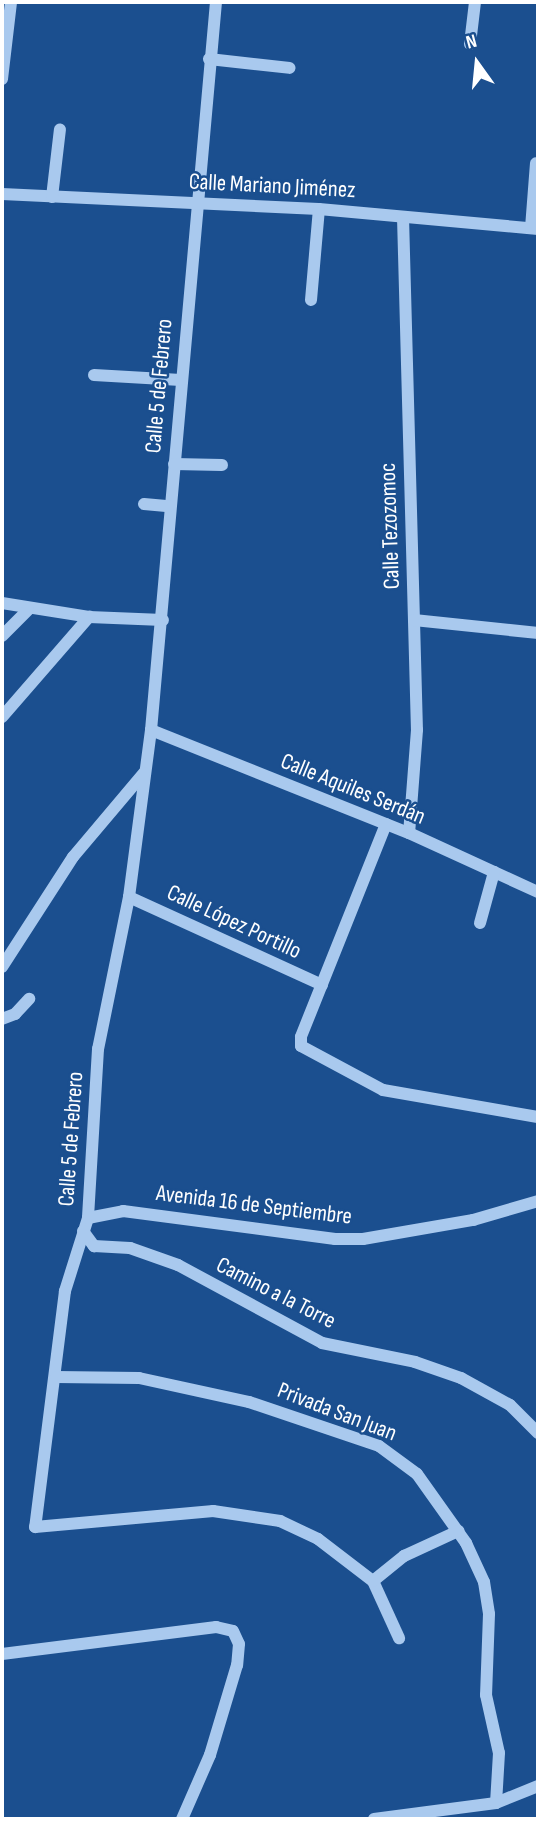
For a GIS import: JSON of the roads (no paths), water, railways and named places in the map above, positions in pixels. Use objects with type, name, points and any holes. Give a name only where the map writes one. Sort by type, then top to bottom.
[{"type":"street","points":[[2,79],[11,2]]},
{"type":"street","name":"Calle 5 de Febrero","points":[[216,2],[169,506],[163,620],[151,730],[130,897],[99,1049],[88,1218],[65,1291],[35,1524],[40,1530],[54,1525],[184,1512],[247,1515],[280,1521],[318,1539],[373,1581]]},
{"type":"street","points":[[470,44],[475,2]]},
{"type":"street","points":[[209,58],[290,68]]},
{"type":"street","points":[[52,197],[60,129]]},
{"type":"street","points":[[535,228],[536,163]]},
{"type":"street","name":"Calle Mariano Jiménez","points":[[2,194],[318,209],[535,228]]},
{"type":"street","points":[[311,300],[318,209]]},
{"type":"street","name":"Calle Tezozomoc","points":[[403,217],[417,730],[409,833]]},
{"type":"street","points":[[94,375],[181,380]]},
{"type":"street","points":[[174,464],[222,465]]},
{"type":"street","points":[[144,503],[169,506]]},
{"type":"street","points":[[2,603],[28,610],[89,617],[163,620]]},
{"type":"street","points":[[2,636],[28,610]]},
{"type":"street","points":[[2,717],[89,617]]},
{"type":"street","points":[[414,620],[538,633]]},
{"type":"street","name":"Calle Aquiles Serdán","points":[[151,730],[409,833],[538,892]]},
{"type":"street","points":[[2,967],[73,857],[144,773]]},
{"type":"street","points":[[386,824],[301,1037],[301,1046],[310,1054],[383,1090],[538,1116]]},
{"type":"street","points":[[480,923],[494,872]]},
{"type":"street","name":"Calle López Portillo","points":[[130,897],[322,985]]},
{"type":"street","points":[[2,1019],[15,1014],[29,999]]},
{"type":"street","name":"Avenida 16 de Septiembre","points":[[88,1218],[122,1211],[335,1240],[363,1239],[473,1220],[538,1200]]},
{"type":"street","name":"Camino a la Torre","points":[[83,1231],[94,1246],[130,1248],[178,1265],[322,1343],[415,1362],[461,1378],[510,1405],[535,1428]]},
{"type":"street","name":"Privada San Juan","points":[[56,1377],[117,1376],[163,1382],[283,1412],[355,1437],[401,1459],[417,1474],[458,1531],[487,1598],[485,1684],[499,1753],[496,1803]]},
{"type":"street","points":[[399,1638],[373,1581],[404,1556],[458,1531]]},
{"type":"street","points":[[2,1654],[216,1627],[233,1631],[239,1644],[237,1665],[210,1755],[182,1819]]},
{"type":"street","points":[[381,1818],[496,1803],[523,1796],[538,1786]]}]
